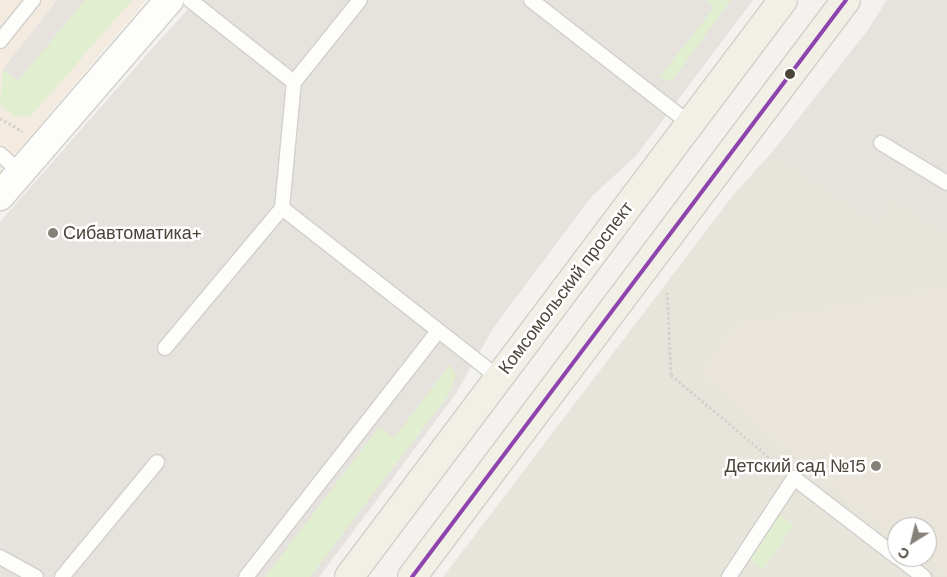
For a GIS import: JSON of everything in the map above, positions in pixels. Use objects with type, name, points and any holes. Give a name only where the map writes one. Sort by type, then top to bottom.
[{"type":"main road","name":"Комсомольский проспект","points":[[349,577],[783,0]]},
{"type":"main road","points":[[412,577],[846,0]]},
{"type":"street","points":[[0,196],[169,0]]},
{"type":"lane","points":[[0,41],[33,0]]},
{"type":"lane","points":[[190,0],[294,82]]},
{"type":"lane","points":[[165,348],[282,208],[294,82],[360,0]]},
{"type":"lane","points":[[531,0],[690,124]]},
{"type":"lane","points":[[881,143],[947,183]]},
{"type":"lane","points":[[0,154],[20,172]]},
{"type":"lane","points":[[282,208],[499,378]]},
{"type":"lane","points":[[246,577],[438,331]]},
{"type":"lane","points":[[62,577],[158,462]]},
{"type":"lane","points":[[729,577],[794,478],[887,549]]},
{"type":"lane","points":[[0,557],[36,577]]},
{"type":"lane","points":[[910,567],[924,577]]},
{"type":"path","points":[[0,118],[23,131]]},
{"type":"path","points":[[667,292],[670,375],[794,478]]},
{"type":"shaded area","points":[[0,0],[146,0],[0,172]]},
{"type":"shaded area","points":[[57,0],[85,0],[18,81],[3,69]]},
{"type":"shaded area","points":[[196,0],[753,0],[635,157],[592,196],[494,327],[455,395],[319,577],[0,577],[0,222]]},
{"type":"shaded area","points":[[887,0],[947,0],[947,233],[892,198],[877,221],[773,151],[867,31]]},
{"type":"shaded area","points":[[163,36],[181,50],[0,260],[0,222]]},
{"type":"shaded area","points":[[566,99],[589,117],[603,100],[633,124],[591,178],[581,171],[536,228],[492,194]]},
{"type":"shaded area","points":[[773,151],[877,221],[892,198],[947,233],[947,577],[443,577],[734,194]]},
{"type":"shaded area","name":"Детский сад №15","points":[[947,286],[947,577],[933,567],[937,567],[937,517],[887,517],[887,533],[742,413],[700,373],[736,323]]},
{"type":"shaded area","points":[[435,353],[450,364],[394,438],[379,427]]},
{"type":"green space","points":[[85,0],[132,0],[31,116],[13,116],[0,104],[3,69],[18,80]]},
{"type":"green space","points":[[705,0],[731,0],[672,81],[659,77],[714,8]]},
{"type":"green space","points":[[450,364],[456,376],[449,394],[310,577],[265,577],[379,427],[394,437]]},
{"type":"green space","points":[[777,513],[794,525],[763,570],[747,559]]},
{"type":"transit line","points":[[412,577],[846,0]]},
{"type":"place","name":"Сибавтоматика+","points":[[53,233]]},
{"type":"place","name":"Детский сад №15","points":[[876,466]]}]
